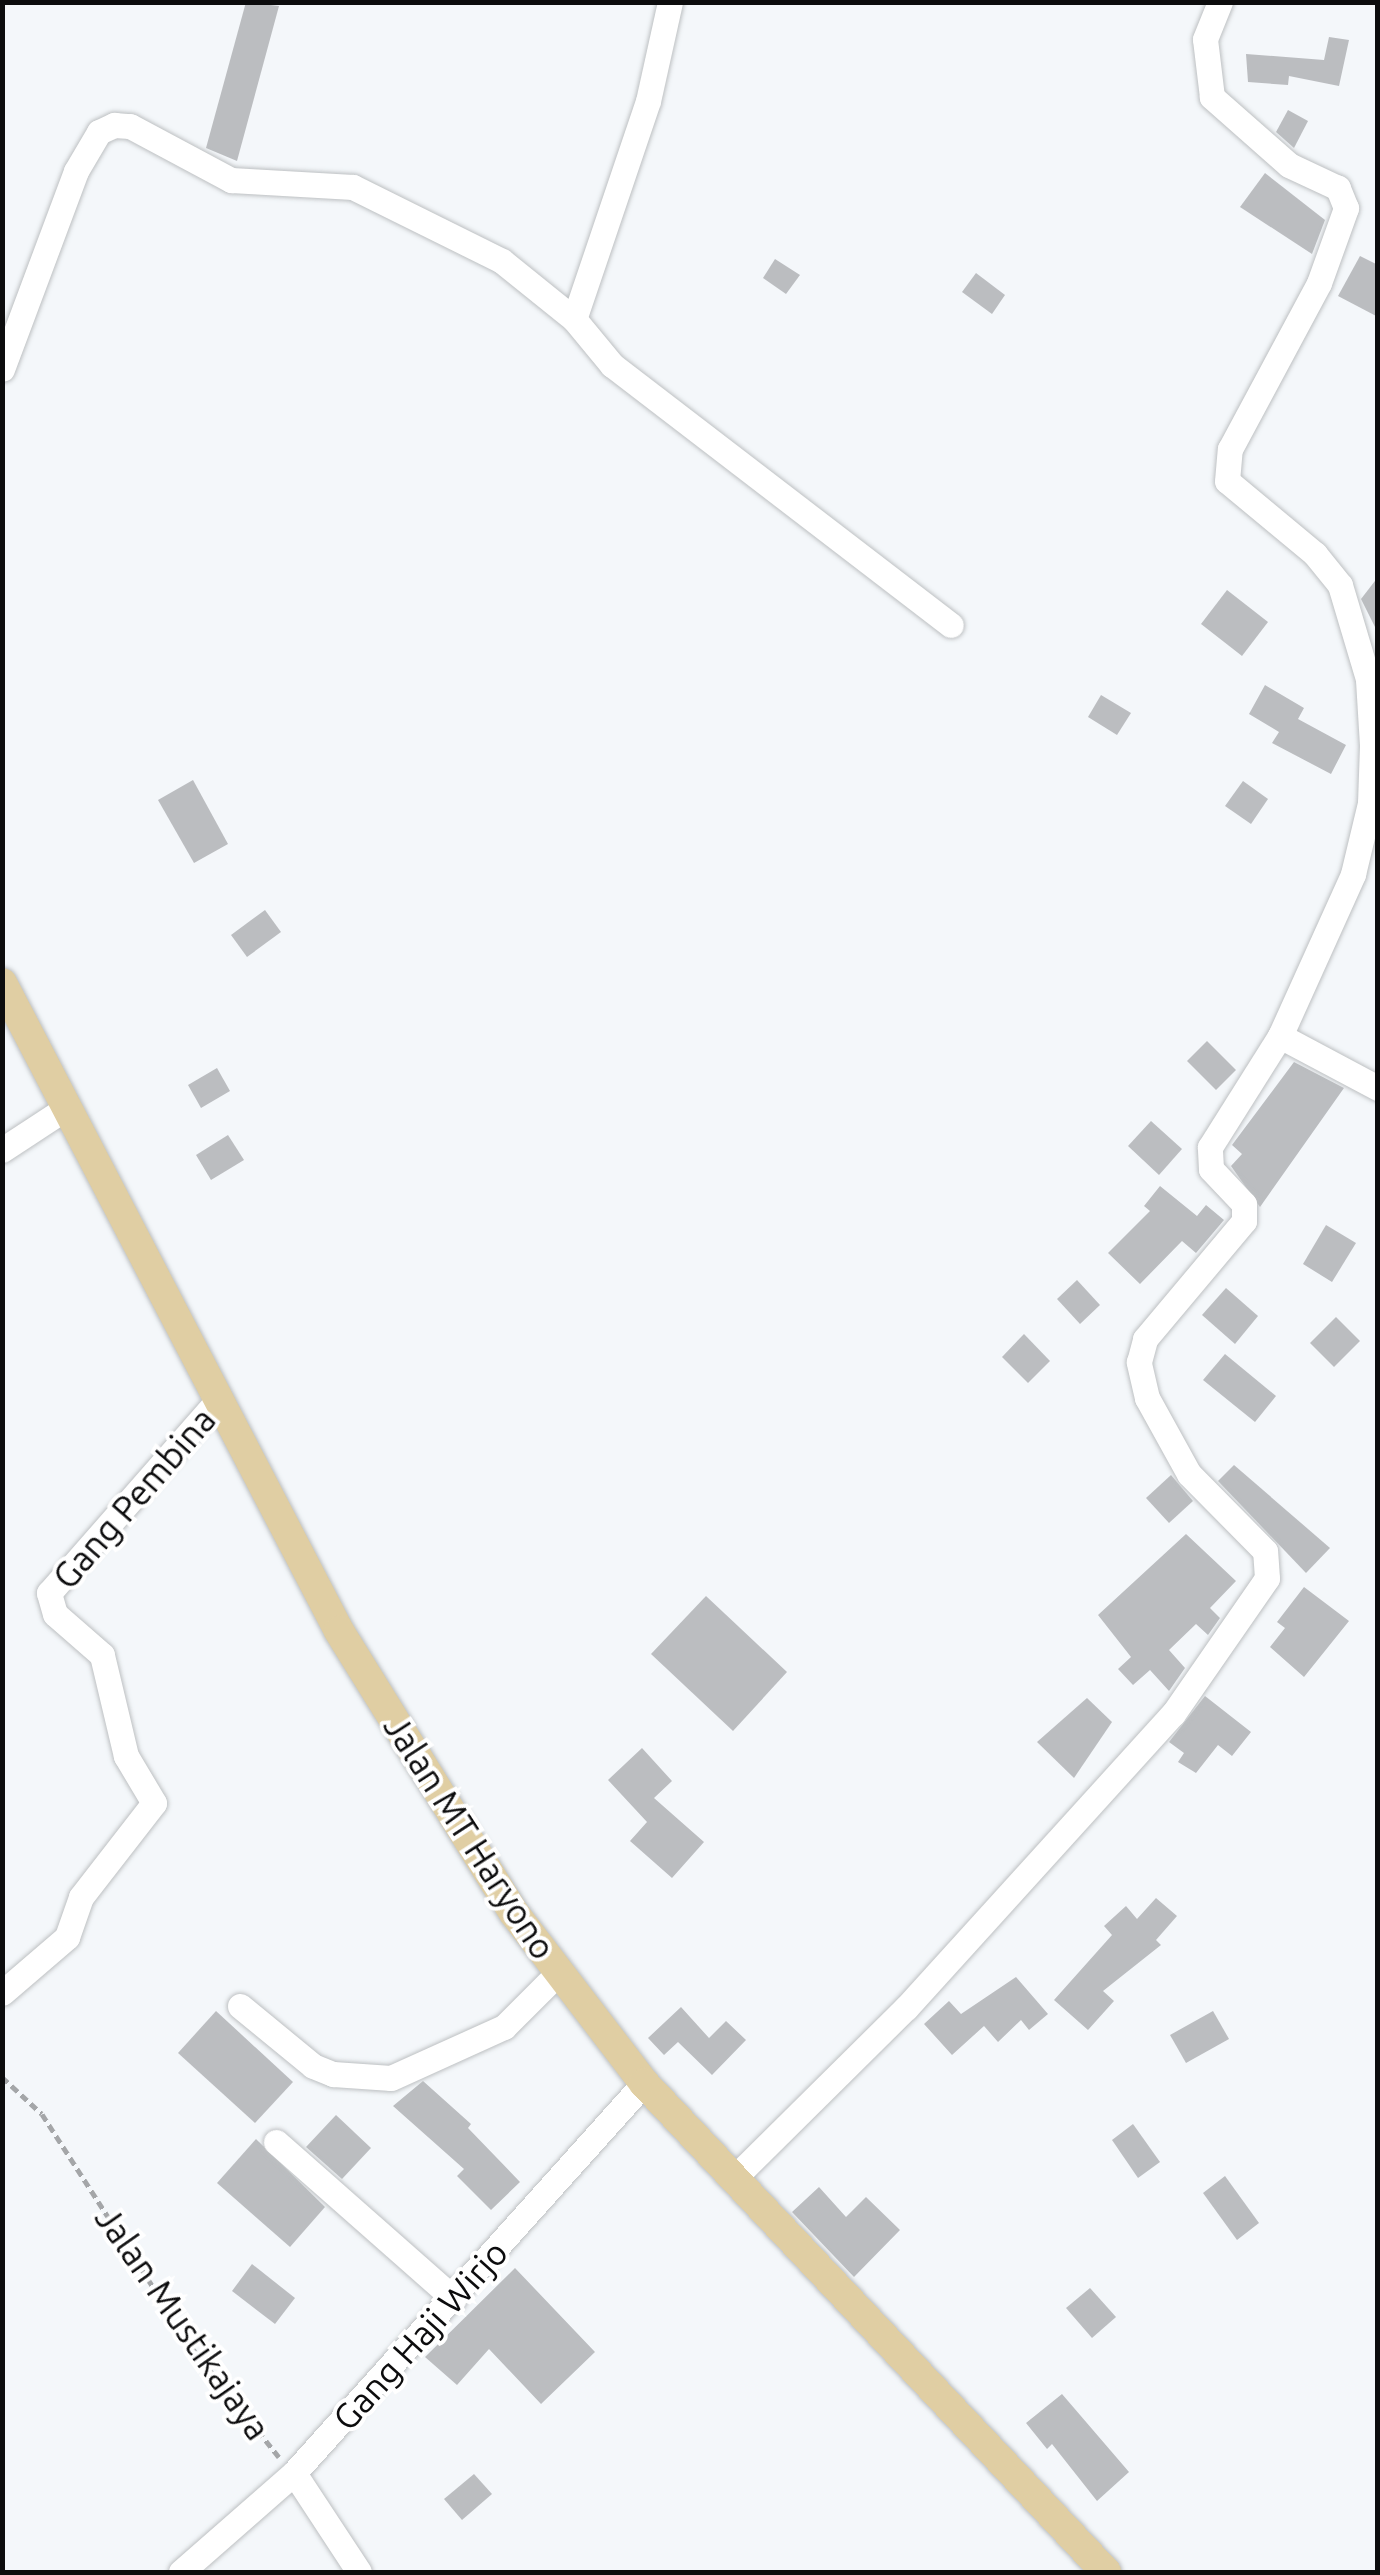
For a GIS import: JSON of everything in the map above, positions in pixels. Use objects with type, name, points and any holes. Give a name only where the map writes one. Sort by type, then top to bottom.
[{"type":"main road","name":"Jalan MT Haryono","points":[[2,982],[218,1400],[392,1721],[559,1972],[644,2083],[1106,2572]]},
{"type":"street","points":[[574,319],[648,102],[670,2]]},
{"type":"street","points":[[734,2178],[906,2008],[1173,1714],[1257,1600],[1267,1578],[1266,1552],[1189,1474],[1138,1378],[1145,1339],[1244,1221],[1244,1204],[1208,1160],[1280,1036],[1353,874],[1370,803],[1368,679],[1340,585],[1316,554],[1232,490],[1226,468],[1337,246],[1346,208],[1338,188],[1289,165],[1212,97],[1205,39],[1220,2]]},
{"type":"street","points":[[2,370],[76,171],[99,132],[114,125],[130,126],[231,180],[353,186],[502,261],[574,319],[612,365],[950,625]]},
{"type":"street","points":[[1280,1036],[1378,1088]]},
{"type":"street","points":[[2,1150],[66,1108]]},
{"type":"street","name":"Gang Pembina","points":[[2,1993],[67,1937],[81,1896],[155,1801],[126,1756],[102,1655],[56,1614],[49,1593],[218,1400]]},
{"type":"street","points":[[240,2006],[313,2066],[333,2074],[391,2078],[504,2026],[559,1972]]},
{"type":"street","name":"Gang Haji Wirjo","points":[[181,2572],[294,2473],[644,2083]]},
{"type":"street","points":[[276,2142],[454,2299]]},
{"type":"street","name":"Jalan Mustikajaya","points":[[294,2473],[359,2572]]},
{"type":"path","name":"Jalan Mustikajaya","points":[[2,2077],[42,2114],[192,2349],[294,2473]]},
{"type":"building","points":[[246,2],[279,6],[237,161],[206,148]]},
{"type":"building","points":[[1329,37],[1349,40],[1339,86],[1289,76],[1288,85],[1248,82],[1246,54],[1324,60]]},
{"type":"building","points":[[1288,110],[1308,121],[1294,148],[1276,132]]},
{"type":"building","points":[[1265,173],[1325,220],[1312,254],[1240,207]]},
{"type":"building","points":[[1360,256],[1378,265],[1378,317],[1338,296]]},
{"type":"building","points":[[775,259],[800,275],[786,294],[763,278]]},
{"type":"building","points":[[976,273],[1005,295],[992,314],[962,292]]},
{"type":"building","points":[[1378,577],[1378,633],[1361,599]]},
{"type":"building","points":[[1227,590],[1268,622],[1242,656],[1201,624]]},
{"type":"building","points":[[1265,685],[1304,708],[1298,719],[1346,745],[1331,774],[1272,743],[1279,732],[1249,714]]},
{"type":"building","points":[[1101,695],[1131,713],[1117,735],[1088,717]]},
{"type":"building","points":[[193,780],[228,844],[194,863],[158,800]]},
{"type":"building","points":[[1243,781],[1268,799],[1251,824],[1225,806]]},
{"type":"building","points":[[265,910],[281,932],[247,957],[231,935]]},
{"type":"building","points":[[1207,1041],[1236,1070],[1216,1090],[1187,1061]]},
{"type":"building","points":[[1294,1062],[1344,1088],[1260,1207],[1231,1166],[1242,1154],[1232,1145]]},
{"type":"building","points":[[217,1068],[230,1091],[201,1108],[188,1085]]},
{"type":"building","points":[[1151,1121],[1182,1149],[1159,1175],[1128,1146]]},
{"type":"building","points":[[228,1135],[244,1160],[211,1180],[196,1155]]},
{"type":"building","points":[[1160,1186],[1197,1216],[1206,1205],[1224,1220],[1196,1253],[1182,1241],[1140,1284],[1108,1253],[1150,1211],[1144,1206]]},
{"type":"building","points":[[1326,1225],[1356,1243],[1332,1282],[1303,1264]]},
{"type":"building","points":[[1077,1280],[1100,1305],[1080,1324],[1057,1299]]},
{"type":"building","points":[[1226,1288],[1258,1316],[1235,1344],[1202,1315]]},
{"type":"building","points":[[1336,1317],[1360,1341],[1334,1367],[1310,1343]]},
{"type":"building","points":[[1024,1334],[1050,1361],[1028,1383],[1002,1357]]},
{"type":"building","points":[[1225,1354],[1276,1396],[1255,1422],[1203,1380]]},
{"type":"building","points":[[1234,1465],[1330,1548],[1306,1573],[1218,1481]]},
{"type":"building","points":[[1171,1475],[1193,1501],[1169,1523],[1146,1498]]},
{"type":"building","points":[[1186,1534],[1236,1581],[1210,1608],[1220,1618],[1208,1635],[1196,1624],[1169,1650],[1185,1668],[1169,1691],[1150,1670],[1133,1685],[1118,1669],[1131,1657],[1098,1615]]},
{"type":"building","points":[[1304,1587],[1349,1621],[1304,1677],[1270,1647],[1285,1628],[1277,1622]]},
{"type":"building","points":[[706,1596],[787,1672],[733,1731],[651,1654]]},
{"type":"building","points":[[1205,1696],[1251,1732],[1232,1756],[1218,1745],[1196,1773],[1178,1762],[1184,1753],[1169,1742]]},
{"type":"building","points":[[1087,1698],[1112,1722],[1074,1778],[1037,1742]]},
{"type":"building","points":[[642,1748],[672,1781],[654,1798],[704,1842],[672,1878],[630,1841],[647,1822],[608,1780]]},
{"type":"building","points":[[1156,1898],[1177,1916],[1156,1940],[1161,1945],[1103,1991],[1114,2001],[1088,2030],[1054,2000],[1112,1935],[1104,1926],[1126,1906],[1137,1919]]},
{"type":"building","points":[[1016,1977],[1048,2014],[1029,2030],[1021,2020],[998,2042],[984,2026],[952,2055],[924,2024],[949,2001],[961,2014]]},
{"type":"building","points":[[681,2007],[709,2038],[726,2021],[746,2040],[712,2075],[678,2042],[664,2055],[648,2038]]},
{"type":"building","points":[[216,2011],[293,2082],[255,2123],[178,2053]]},
{"type":"building","points":[[1213,2011],[1229,2039],[1186,2063],[1170,2035]]},
{"type":"building","points":[[423,2081],[471,2124],[468,2128],[520,2182],[491,2210],[457,2176],[464,2169],[393,2106]]},
{"type":"building","points":[[336,2115],[371,2148],[342,2179],[306,2147]]},
{"type":"building","points":[[1133,2124],[1160,2162],[1138,2178],[1112,2140]]},
{"type":"building","points":[[256,2139],[325,2207],[290,2247],[217,2183]]},
{"type":"building","points":[[1225,2176],[1259,2223],[1237,2240],[1203,2193]]},
{"type":"building","points":[[819,2187],[846,2217],[866,2197],[900,2230],[854,2277],[792,2212]]},
{"type":"building","points":[[252,2264],[295,2298],[275,2324],[232,2291]]},
{"type":"building","points":[[515,2268],[595,2352],[541,2404],[489,2349],[457,2385],[425,2357]]},
{"type":"building","points":[[1090,2288],[1116,2317],[1092,2338],[1066,2308]]},
{"type":"building","points":[[1062,2394],[1129,2472],[1097,2501],[1052,2444],[1047,2449],[1026,2423]]},
{"type":"building","points":[[474,2474],[492,2494],[462,2520],[444,2499]]}]
